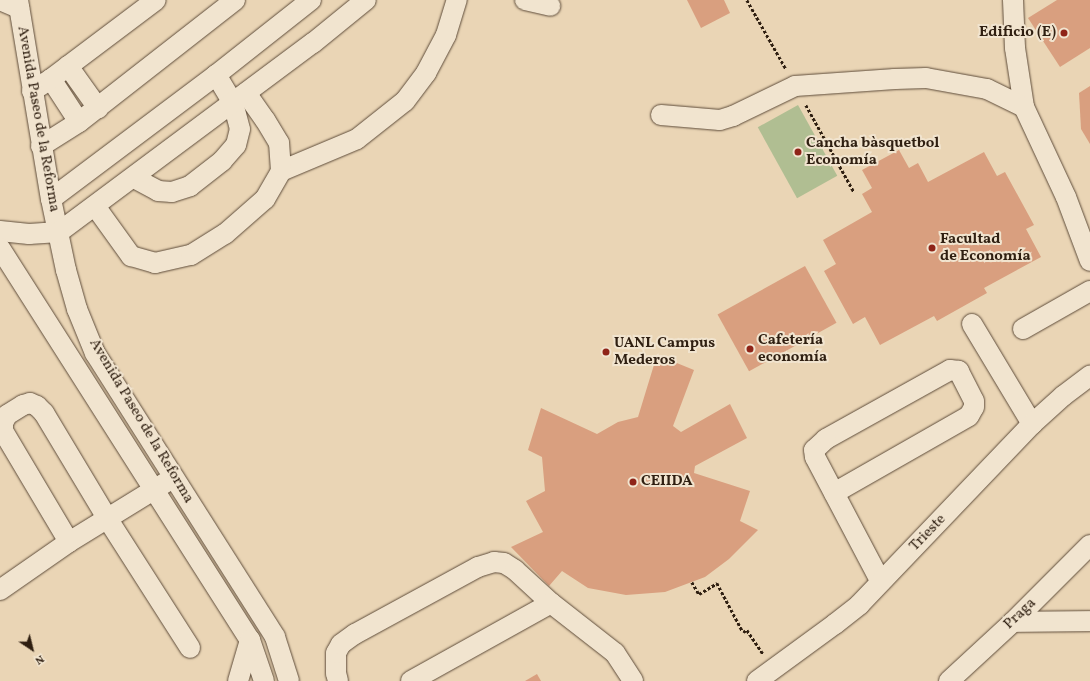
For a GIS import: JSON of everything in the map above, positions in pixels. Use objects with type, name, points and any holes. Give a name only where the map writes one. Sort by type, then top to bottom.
[{"type":"street","points":[[0,0],[19,4]]},
{"type":"street","points":[[32,91],[51,79],[156,0]]},
{"type":"street","points":[[41,146],[98,108],[235,0]]},
{"type":"street","points":[[51,199],[216,75],[311,0]]},
{"type":"street","points":[[0,231],[29,234],[59,232],[134,178],[366,0]]},
{"type":"street","points":[[281,171],[357,139],[404,101],[426,73],[446,35],[457,0]]},
{"type":"street","points":[[525,0],[550,6]]},
{"type":"street","points":[[1013,0],[1015,48],[1024,107],[1066,197],[1090,260]]},
{"type":"street","name":"Avenida Paseo de la Reforma","points":[[19,4],[41,146],[51,199],[66,270],[77,309],[96,352],[275,637],[289,681]]},
{"type":"street","points":[[68,66],[98,108]]},
{"type":"street","points":[[95,206],[131,256],[155,263],[191,255],[225,234],[265,199],[281,171],[279,143],[265,120],[239,98],[216,75]]},
{"type":"street","points":[[661,115],[720,120],[733,116],[795,86],[926,78],[986,89],[1024,107]]},
{"type":"street","points":[[51,79],[79,122]]},
{"type":"street","points":[[134,178],[158,191],[172,192],[190,186],[222,160],[236,145],[240,129],[239,98]]},
{"type":"street","name":"Avenida Paseo de la Reforma","points":[[0,248],[250,640],[264,681]]},
{"type":"street","points":[[1023,329],[1090,291]]},
{"type":"street","points":[[972,324],[1032,424]]},
{"type":"street","points":[[834,493],[969,416],[974,407],[974,402],[959,371],[950,370],[818,445],[814,450],[815,457],[834,493],[881,582]]},
{"type":"street","name":"Trieste","points":[[765,675],[835,624],[881,582],[1032,424],[1090,376]]},
{"type":"street","points":[[69,542],[3,430],[3,423],[7,415],[30,403],[37,406],[44,413],[107,518],[190,648]]},
{"type":"street","points":[[0,590],[69,542],[174,477]]},
{"type":"street","name":"Praga","points":[[949,681],[1013,622],[1090,545]]},
{"type":"street","points":[[338,681],[336,673],[336,652],[342,644],[355,634],[478,567],[494,562],[504,564],[515,570],[551,603],[615,653],[633,681]]},
{"type":"street","points":[[411,681],[551,603]]},
{"type":"street","points":[[1013,622],[1090,621]]},
{"type":"street","points":[[238,681],[250,640]]},
{"type":"path","points":[[692,582],[699,594],[717,583],[743,632],[747,630],[765,675]]},
{"type":"green space","name":"Cancha bàsquetbol Economía","points":[[798,105],[837,176],[797,198],[758,127]]},
{"type":"building","points":[[687,0],[724,0],[730,13],[701,28]]},
{"type":"building","name":"Edificio (E)","points":[[1057,0],[1090,0],[1090,48],[1060,67],[1028,18]]},
{"type":"building","points":[[1090,86],[1090,144],[1081,129],[1079,93]]},
{"type":"building","name":"Facultad de Economía","points":[[899,150],[909,168],[918,163],[928,182],[984,152],[997,176],[1005,172],[1034,225],[1026,229],[1041,257],[984,288],[987,293],[937,321],[934,316],[880,345],[865,317],[853,324],[824,271],[836,264],[823,240],[872,212],[862,194],[872,188],[862,170]]},
{"type":"building","points":[[805,266],[837,323],[749,371],[718,314]]},
{"type":"building","name":"CEIIDA","points":[[657,355],[694,370],[673,426],[681,432],[730,404],[747,438],[695,466],[694,473],[750,491],[740,521],[758,530],[729,559],[705,577],[665,592],[626,595],[588,588],[562,571],[549,586],[511,547],[543,532],[526,501],[545,491],[542,457],[528,450],[541,408],[597,434],[618,422],[638,417]]},
{"type":"building","points":[[537,674],[541,681],[525,681]]},
{"type":"place","name":"Edificio (E)","points":[[1064,33]]},
{"type":"place","name":"Cancha bàsquetbol Economía","points":[[798,152]]},
{"type":"place","name":"Facultad de Economía","points":[[932,248]]},
{"type":"place","name":"Cafetería economía","points":[[750,349]]},
{"type":"place","name":"UANL Campus Mederos","points":[[606,352]]},
{"type":"place","name":"CEIIDA","points":[[633,482]]}]
